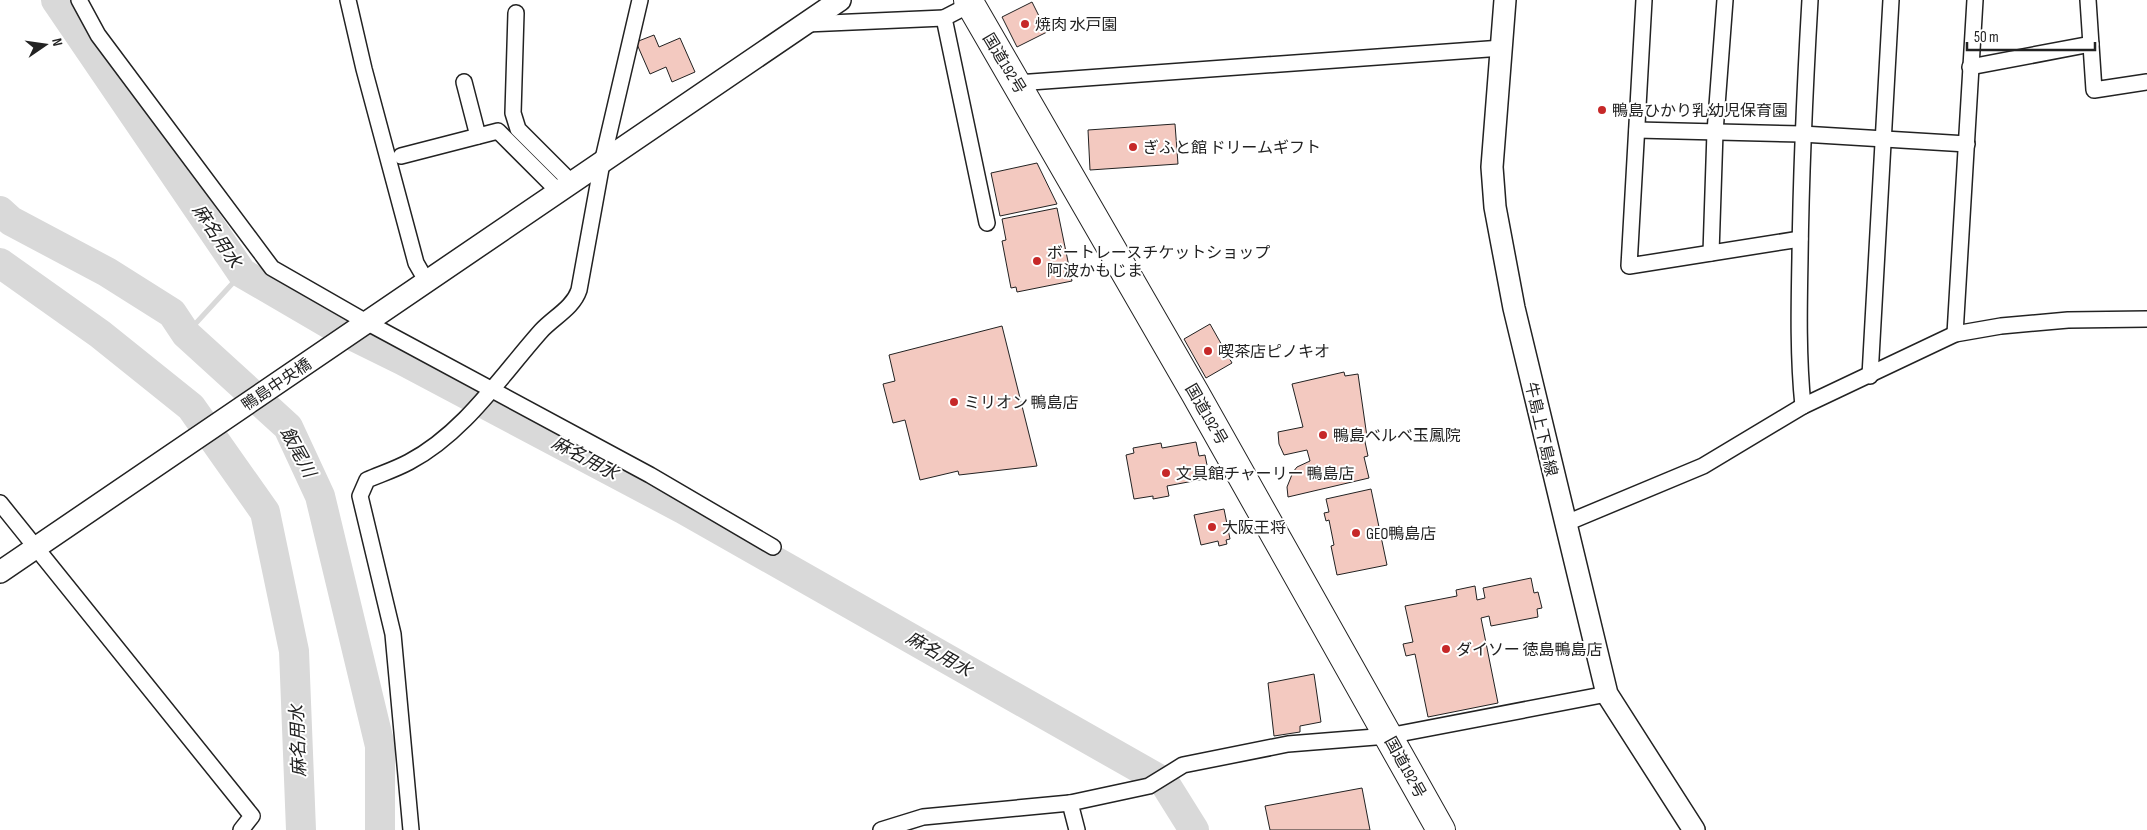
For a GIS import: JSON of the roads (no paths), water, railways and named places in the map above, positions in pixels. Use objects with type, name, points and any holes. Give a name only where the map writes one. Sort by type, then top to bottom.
[{"type":"highway","name":"国道192号","points":[[969,2],[1017,83],[1441,830]]},
{"type":"street","points":[[79,0],[98,35],[272,268],[362,326],[650,475],[773,547]]},
{"type":"street","points":[[348,0],[364,69],[416,263],[427,282]]},
{"type":"street","points":[[411,830],[393,634],[360,496],[367,480],[409,462],[436,444],[474,410],[548,324],[575,301],[579,290],[602,163],[640,0]]},
{"type":"street","name":"鴨島中央橋","points":[[0,572],[427,282],[564,186],[602,163],[840,0]]},
{"type":"street","name":"牛島上下島線","points":[[1505,0],[1492,167],[1495,207],[1514,308],[1564,524],[1607,694],[1694,830]]},
{"type":"street","points":[[1644,0],[1629,266],[1800,239]]},
{"type":"street","points":[[1711,253],[1716,132],[1725,0]]},
{"type":"street","points":[[1803,406],[1798,362],[1800,239],[1802,134],[1810,0]]},
{"type":"street","points":[[1870,376],[1892,0]]},
{"type":"street","points":[[1955,334],[1975,0]]},
{"type":"street","points":[[2088,0],[2094,90],[2147,82]]},
{"type":"street","points":[[806,24],[944,18],[969,2]]},
{"type":"street","points":[[516,12],[513,113],[518,129],[564,186]]},
{"type":"street","points":[[944,18],[987,223]]},
{"type":"street","points":[[1970,67],[2091,44]]},
{"type":"street","points":[[1017,83],[1502,48]]},
{"type":"street","points":[[464,82],[478,136]]},
{"type":"street","points":[[1636,130],[1802,134],[1967,144]]},
{"type":"street","points":[[401,156],[498,131],[564,186]]},
{"type":"street","points":[[1564,524],[1703,466],[1803,406],[1870,376],[1955,334],[2010,325],[2068,320],[2147,318]]},
{"type":"street","points":[[0,504],[252,816],[241,830]]},
{"type":"street","points":[[881,830],[923,818],[1070,803],[1149,786],[1183,765],[1288,744],[1388,736],[1607,694]]},
{"type":"street","points":[[1070,803],[1077,830]]},
{"type":"waterway","name":"麻名用水","points":[[56,0],[242,273],[333,326],[402,360],[683,509],[1164,782],[1194,830]]},
{"type":"waterway","name":"飯尾川","points":[[0,211],[11,221],[107,272],[172,313],[186,334],[288,427],[320,496],[380,746],[380,830]]},
{"type":"waterway","name":"麻名用水","points":[[0,263],[100,334],[191,407],[265,512],[294,651],[301,830]]},
{"type":"waterway","points":[[186,334],[242,273]]},
{"type":"place","name":"焼肉 水戸園","points":[[1025,24]]},
{"type":"place","name":"鴨島ひかり乳幼児保育園","points":[[1602,110]]},
{"type":"place","name":"ぎふと館 ドリームギフト","points":[[1133,147]]},
{"type":"place","name":"ボートレースチケットショップ 阿波かもじま","points":[[1037,261]]},
{"type":"place","name":"喫茶店ピノキオ","points":[[1208,351]]},
{"type":"place","name":"ミリオン 鴨島店","points":[[954,402]]},
{"type":"place","name":"鴨島ベルベ玉鳳院","points":[[1323,435]]},
{"type":"place","name":"文具館チャーリー 鴨島店","points":[[1166,473]]},
{"type":"place","name":"大阪王将","points":[[1212,527]]},
{"type":"place","name":"GEO鴨島店","points":[[1356,533]]},
{"type":"place","name":"ダイソー 徳島鴨島店","points":[[1446,649]]}]
